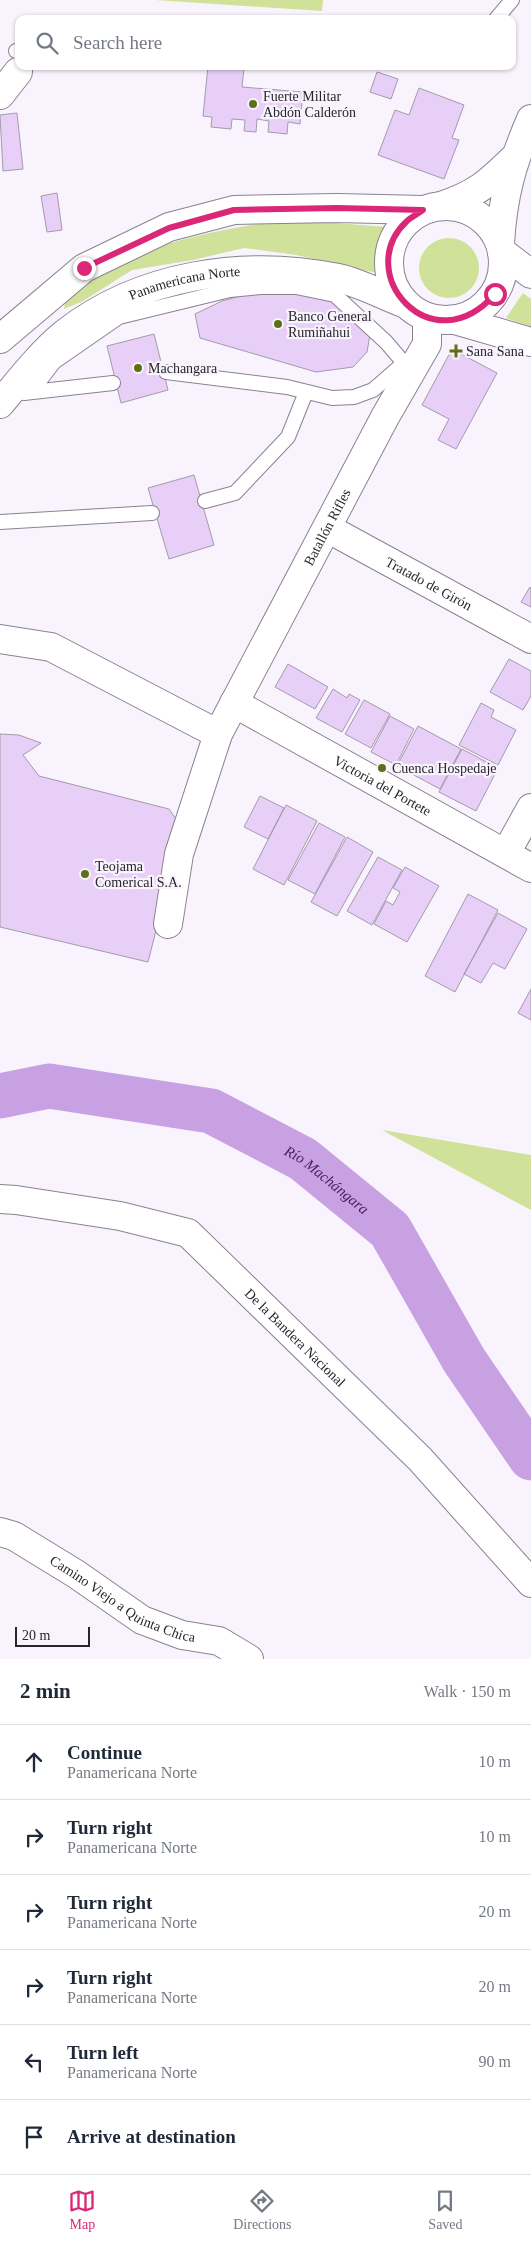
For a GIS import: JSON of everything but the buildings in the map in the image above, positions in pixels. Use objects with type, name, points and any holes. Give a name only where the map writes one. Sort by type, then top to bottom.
[{"type":"street","points":[[0,95],[15,64]]},
{"type":"street","points":[[417,311],[395,289],[389,271],[389,253],[396,235],[407,220],[432,208],[474,193],[487,184],[514,158],[531,119]]},
{"type":"street","name":"Panamericana Norte","points":[[455,320],[468,316],[483,307],[495,294],[502,278],[501,247],[504,196],[514,158]]},
{"type":"street","points":[[0,339],[84,268],[169,228],[234,210],[432,208],[454,206],[467,210],[490,226],[501,247],[531,274]]},
{"type":"street","name":"Panamericana Norte","points":[[13,397],[28,369],[64,334],[109,304],[162,283],[246,269],[291,271],[340,279],[417,311],[531,342]]},
{"type":"street","name":"Batallón Rifles","points":[[168,924],[179,854],[218,734],[327,528],[408,366],[427,344],[417,311]]},
{"type":"street","name":"Tratado de Girón","points":[[327,528],[531,639]]},
{"type":"street","points":[[0,639],[51,647],[218,734]]},
{"type":"street","name":"Victoria del Portete","points":[[234,703],[531,868]]},
{"type":"street","points":[[506,854],[531,808]]},
{"type":"street","name":"De la Bandera Nacional","points":[[0,1199],[120,1216],[188,1233],[420,1459],[531,1583]]},
{"type":"street","name":"Camino Viejo a Quinta Chica","points":[[0,1532],[14,1536],[76,1574],[142,1620],[182,1635],[219,1641],[249,1659]]},
{"type":"lane","points":[[499,15],[512,0]]},
{"type":"lane","points":[[13,397],[54,362],[119,317],[230,290],[260,287],[296,286],[335,295],[386,342],[408,366],[373,390],[354,396],[332,398],[287,387],[166,372]]},
{"type":"lane","points":[[13,397],[113,383]]},
{"type":"lane","points":[[205,501],[236,493],[288,437],[306,392]]},
{"type":"lane","points":[[0,522],[152,513]]},
{"type":"green space","points":[[155,0],[323,0],[322,11]]},
{"type":"green space","points":[[264,223],[334,223],[388,227],[377,273],[296,255],[244,248],[193,260],[132,270],[83,301],[64,309],[66,295],[109,269],[143,252],[196,236]]},
{"type":"green space","points":[[443,238],[455,238],[466,243],[474,251],[479,262],[477,280],[466,293],[455,298],[443,298],[432,293],[424,285],[419,274],[419,262],[424,251],[432,243]]},
{"type":"green space","points":[[523,293],[531,299],[531,327],[506,318]]},
{"type":"green space","points":[[382,1130],[531,1155],[531,1210]]},
{"type":"waterway","name":"Río Machángara","points":[[0,1096],[49,1086],[211,1111],[303,1159],[390,1230],[464,1360],[531,1458]]},
{"type":"place","name":"Fuerte Militar Abdón Calderón","points":[[253,104]]},
{"type":"place","name":"Banco General Rumiñahui","points":[[278,324]]},
{"type":"place","name":"Sana Sana","points":[[456,351]]},
{"type":"place","name":"Machangara","points":[[138,368]]},
{"type":"place","name":"Cuenca Hospedaje","points":[[382,768]]},
{"type":"place","name":"Teojama Comerical S.A.","points":[[85,874]]},
{"type":"route","points":[[84,268],[135,242],[169,228],[234,210],[337,208],[423,210],[407,220],[396,235],[389,253],[389,271],[395,289],[406,304],[427,318],[455,320],[468,316],[483,307],[495,294]]}]
